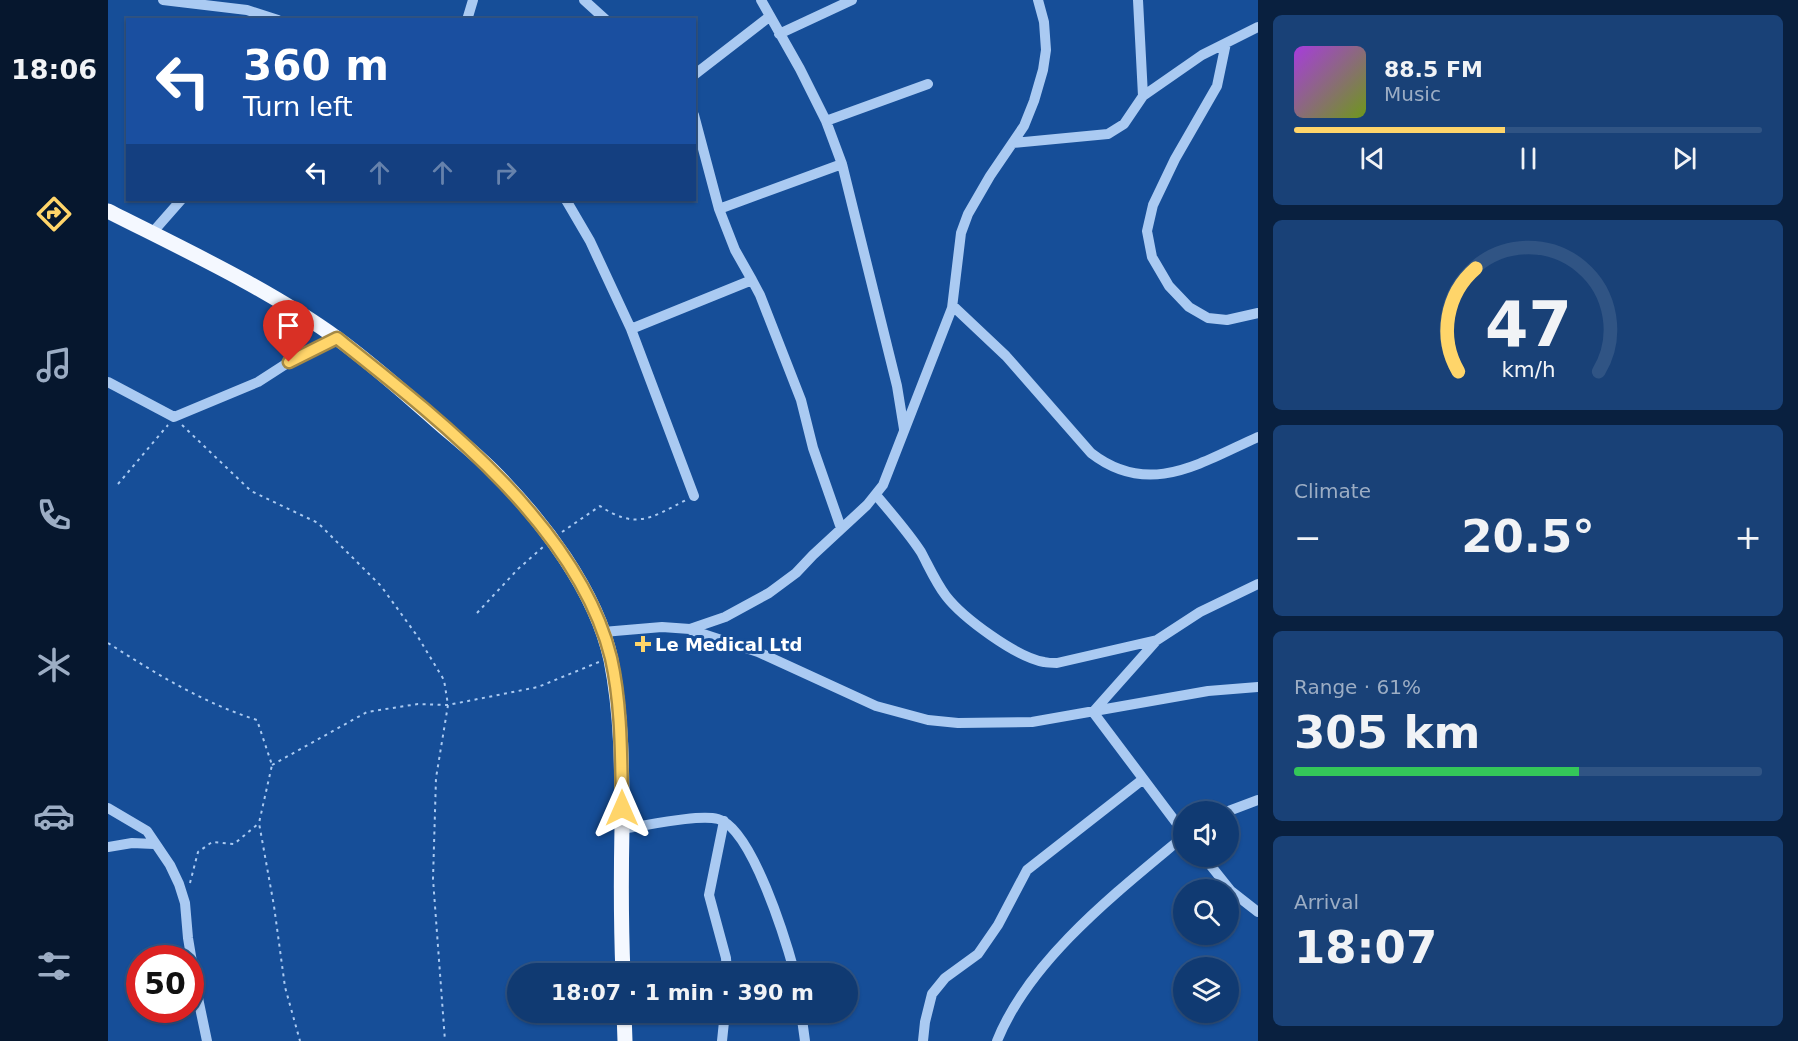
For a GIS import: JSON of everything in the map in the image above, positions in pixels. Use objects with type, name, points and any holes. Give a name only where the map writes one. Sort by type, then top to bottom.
[{"type":"main road","points":[[108,211],[274,298],[337,338],[492,470],[565,557],[587,594],[603,632],[611,659],[621,741],[623,963]]},
{"type":"main road","points":[[624,1023],[625,1041]]},
{"type":"street","points":[[163,0],[248,5],[274,18]]},
{"type":"street","points":[[468,18],[473,0]]},
{"type":"street","points":[[584,0],[604,18]]},
{"type":"street","points":[[761,0],[800,69],[826,122],[842,164],[897,386],[904,429]]},
{"type":"street","points":[[779,34],[852,0]]},
{"type":"street","points":[[690,629],[725,617],[769,593],[796,573],[876,495],[883,485],[953,306],[961,233],[968,214],[990,176],[1024,126],[1043,70],[1046,50],[1044,22],[1038,0]]},
{"type":"street","points":[[1138,0],[1143,96]]},
{"type":"street","points":[[696,73],[769,17]]},
{"type":"street","points":[[1013,143],[1108,134],[1124,124],[1143,96],[1202,55],[1258,27]]},
{"type":"street","points":[[1226,43],[1217,86],[1175,159],[1154,205],[1148,231],[1152,257],[1169,286],[1189,307],[1209,318],[1227,320],[1258,313]]},
{"type":"street","points":[[826,122],[928,84]]},
{"type":"street","points":[[696,123],[719,209],[735,250],[760,295],[801,400],[813,448],[841,528]]},
{"type":"street","points":[[719,209],[842,164]]},
{"type":"street","points":[[152,233],[180,201]]},
{"type":"street","points":[[567,201],[590,241],[631,329],[694,496]]},
{"type":"street","points":[[631,329],[752,280]]},
{"type":"street","points":[[953,306],[1006,357],[1091,453],[1104,463],[1122,471],[1160,476],[1184,470],[1258,437]]},
{"type":"street","points":[[108,382],[174,417],[258,382],[289,362],[337,338]]},
{"type":"street","points":[[876,495],[904,529],[945,595],[962,614],[1008,646],[1029,657],[1043,662],[1057,663],[1157,640]]},
{"type":"street","points":[[1093,712],[1157,640],[1200,612],[1258,584]]},
{"type":"street","points":[[603,632],[662,627],[690,629],[758,652],[876,706],[919,718],[958,723],[1032,722],[1199,692],[1258,687]]},
{"type":"street","points":[[1093,712],[1173,821]]},
{"type":"street","points":[[923,1041],[932,994],[945,978],[978,954],[998,925],[1027,870],[1142,780]]},
{"type":"street","points":[[1239,807],[1258,800]]},
{"type":"street","points":[[108,808],[147,831],[170,865],[185,903],[188,938],[207,1041]]},
{"type":"street","points":[[622,829],[701,818],[724,821],[737,833],[764,882],[784,932],[792,963]]},
{"type":"street","points":[[724,821],[709,895],[727,963]]},
{"type":"street","points":[[108,847],[132,843],[154,844]]},
{"type":"street","points":[[997,1041],[1005,1020],[1065,941],[1173,845]]},
{"type":"street","points":[[1212,867],[1231,891],[1258,912]]},
{"type":"street","points":[[722,1041],[723,1023]]},
{"type":"street","points":[[803,1023],[806,1041]]},
{"type":"path","points":[[118,484],[174,417],[251,491],[318,524],[381,586],[418,637],[444,680],[448,705],[436,778],[433,879],[445,1041]]},
{"type":"path","points":[[477,614],[518,569],[552,539],[600,506],[615,516],[635,521],[661,513],[694,496]]},
{"type":"path","points":[[108,643],[156,674],[228,711],[257,720],[272,765],[259,823],[274,906],[285,987],[300,1041]]},
{"type":"path","points":[[272,765],[367,712],[418,704],[448,705],[538,687],[611,659]]},
{"type":"path","points":[[185,903],[198,852],[212,842],[234,844],[259,823]]},
{"type":"place","name":"Le Medical Ltd","points":[[643,644]]},
{"type":"route","points":[[289,362],[337,338],[492,470],[565,557],[587,594],[603,632],[611,659],[621,741],[622,808]]}]
